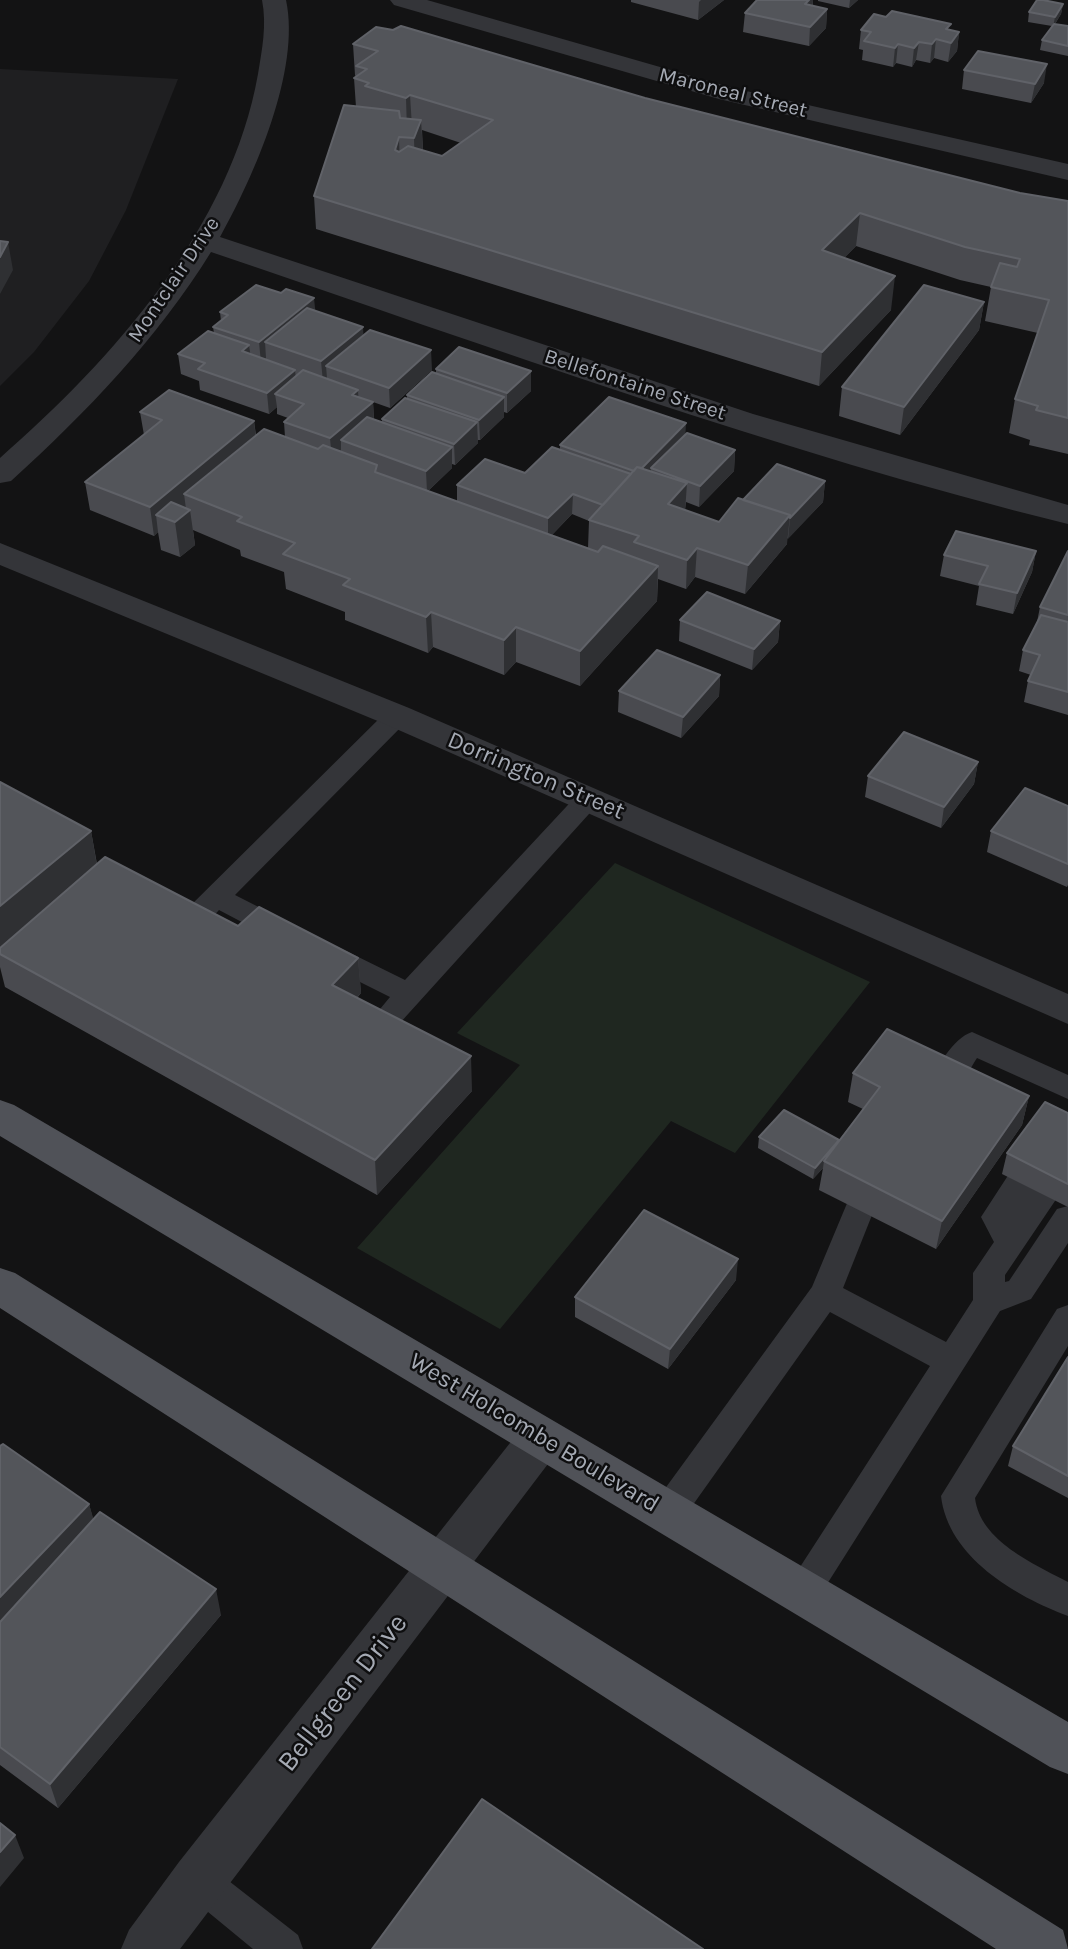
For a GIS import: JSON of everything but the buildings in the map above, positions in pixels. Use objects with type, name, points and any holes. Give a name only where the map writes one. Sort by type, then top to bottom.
[{"type":"main road","name":"West Holcombe Boulevard","points":[[0,1116],[1067,1748]]},
{"type":"main road","points":[[0,1286],[1044,1949]]},
{"type":"street","name":"Montclair Drive","points":[[0,474],[53,428],[123,355],[206,242],[243,166],[267,99],[275,41],[274,0]]},
{"type":"street","name":"Maroneal Street","points":[[402,0],[728,94],[1068,172]]},
{"type":"street","name":"Bellefontaine Street","points":[[206,242],[790,435],[966,489],[1068,515]]},
{"type":"street","name":"Dorrington Street","points":[[0,553],[589,798],[1068,1010]]},
{"type":"street","name":"Bellgreen Drive","points":[[148,1949],[198,1880],[541,1438]]},
{"type":"lane","points":[[190,923],[397,716]]},
{"type":"lane","points":[[380,1026],[589,798]]},
{"type":"lane","points":[[216,897],[408,994]]},
{"type":"lane","points":[[941,1087],[972,1043],[1068,1088]]},
{"type":"lane","points":[[803,1592],[989,1302],[989,1273],[1010,1243],[1032,1189]]},
{"type":"lane","points":[[668,1513],[825,1294],[859,1210]]},
{"type":"lane","points":[[989,1302],[1020,1290],[1068,1218]]},
{"type":"lane","points":[[825,1294],[951,1361]]},
{"type":"lane","points":[[1068,1318],[958,1496],[962,1519],[975,1538],[1009,1566],[1068,1600]]},
{"type":"lane","points":[[198,1880],[284,1949]]},
{"type":"shaded area","points":[[0,69],[178,79],[126,210],[89,281],[34,352],[0,386]]},
{"type":"shaded area","points":[[615,863],[870,982],[735,1153],[671,1121],[500,1329],[357,1248],[520,1065],[457,1033]]}]
